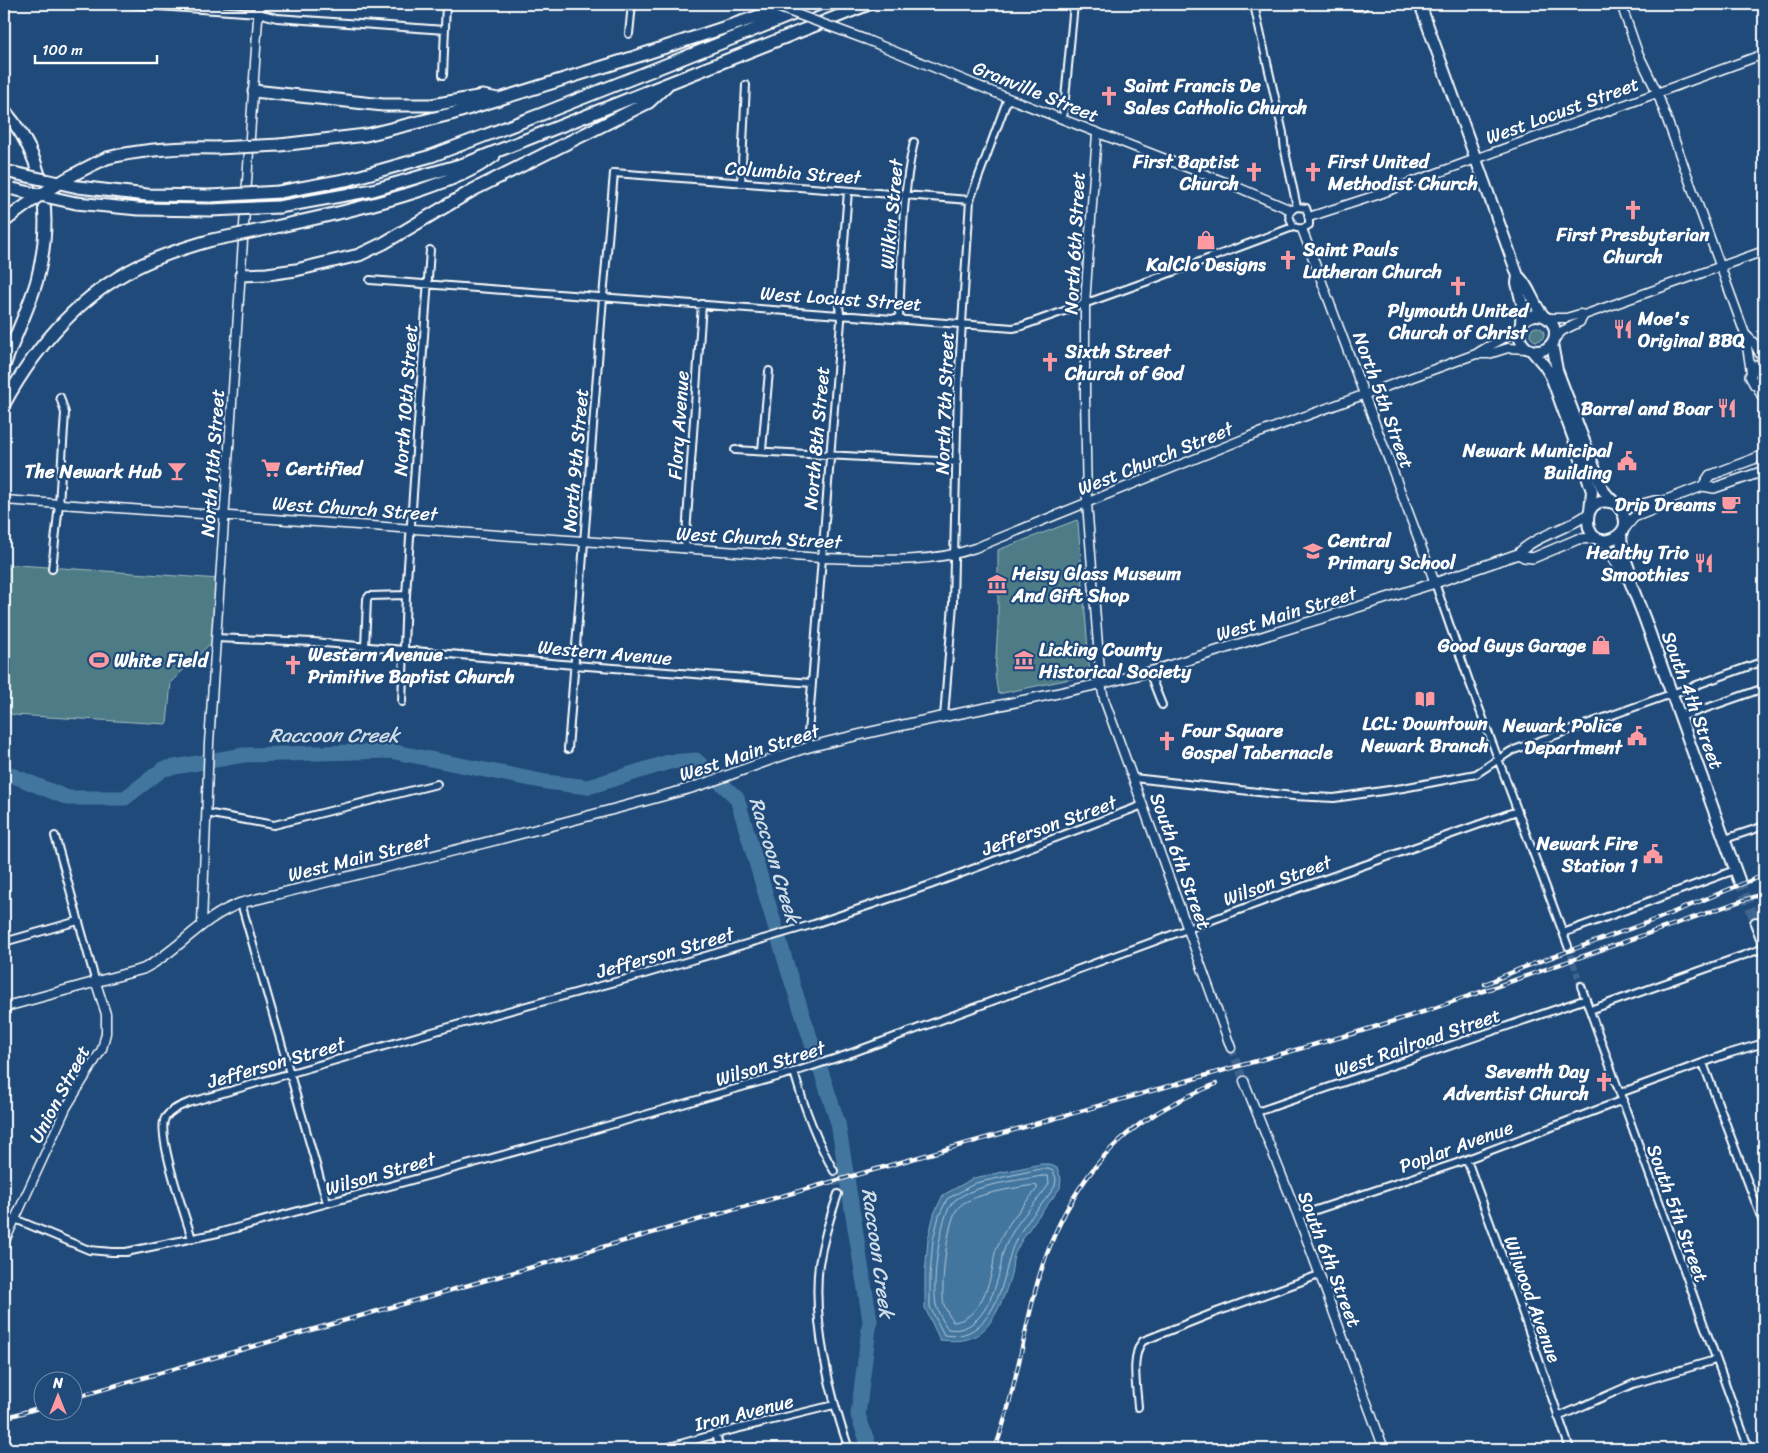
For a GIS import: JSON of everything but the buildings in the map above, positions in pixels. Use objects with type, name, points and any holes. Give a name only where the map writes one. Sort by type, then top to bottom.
[{"type":"highway","points":[[6,171],[78,187],[147,195],[210,196],[279,192],[350,179],[388,170],[431,156],[820,4]]},
{"type":"highway","points":[[8,188],[76,202],[138,209],[211,210],[279,207],[373,190],[467,163],[869,4]]},
{"type":"highway","points":[[1356,4],[1362,4]]},
{"type":"highway","points":[[4,222],[24,205],[64,180],[107,158],[152,149],[280,145],[366,135],[451,114],[772,12],[803,10]]},
{"type":"highway","points":[[241,275],[278,273],[314,267],[376,247],[473,190],[649,102],[673,80]]},
{"type":"highway","points":[[254,91],[383,105],[432,104],[483,96],[500,99]]},
{"type":"highway","points":[[4,110],[26,140],[35,159],[44,202],[45,232],[36,281],[4,366]]},
{"type":"highway","points":[[4,404],[26,366],[45,342],[76,309],[99,290],[151,260],[212,240],[360,209],[478,168],[508,146]]},
{"type":"main road","points":[[1420,4],[1518,276],[1517,284],[1522,304],[1520,340],[1544,365],[1570,427],[1592,491],[1587,520],[1590,531],[1600,539],[1612,554],[1624,576],[1629,579]]},
{"type":"main road","points":[[1518,276],[1525,281],[1536,307],[1555,327],[1553,341],[1557,370],[1602,488],[1625,516],[1622,531]]},
{"type":"main road","points":[[1520,325],[1530,315],[1545,316]]},
{"type":"main road","points":[[1530,350],[1545,349],[1553,341]]},
{"type":"main road","points":[[1764,363],[1755,366],[1751,372],[1751,379],[1761,388],[1764,400]]},
{"type":"main road","points":[[1703,486],[1710,476],[1764,455]]},
{"type":"main road","points":[[1664,501],[1654,500],[1631,507],[1601,502],[1596,504],[1589,513],[1574,524],[1524,547],[1518,554],[1533,558],[1578,539],[1613,539],[1634,517],[1657,508],[1664,501],[1703,486],[1714,488],[1764,470]]},
{"type":"main road","name":"South 4th Street","points":[[1622,531],[1622,550],[1630,572],[1629,579],[1681,717],[1737,875]]},
{"type":"main road","name":"West Main Street","points":[[4,1007],[143,969],[156,962],[216,914],[241,903],[513,836],[687,790],[810,747],[868,732],[1101,684],[1148,672],[1435,583],[1518,554]]},
{"type":"main road","points":[[1756,923],[1764,944]]},
{"type":"street","points":[[130,4],[258,13],[277,18],[446,30]]},
{"type":"street","name":"North 11th Street","points":[[202,924],[209,743],[259,4]]},
{"type":"street","points":[[443,75],[446,4]]},
{"type":"street","points":[[629,34],[632,4]]},
{"type":"street","name":"Granville Street","points":[[769,4],[867,40],[1008,98],[1294,208]]},
{"type":"street","points":[[1063,119],[1074,4]]},
{"type":"street","points":[[1620,4],[1638,52],[1657,92],[1745,334],[1751,372]]},
{"type":"street","points":[[1254,6],[1283,133],[1294,208],[1289,216],[1293,227],[1302,229],[1309,225],[1306,208],[1294,208]]},
{"type":"street","name":"West Locust Street","points":[[1309,217],[1374,196],[1764,54]]},
{"type":"street","points":[[741,183],[746,85]]},
{"type":"street","name":"North 7th Street","points":[[944,717],[953,604],[958,385],[970,200],[1008,98]]},
{"type":"street","name":"North 6th Street","points":[[1097,133],[1085,304],[1087,503],[1101,684]]},
{"type":"street","name":"Wilkin Street","points":[[899,318],[906,196],[909,164],[914,142]]},
{"type":"street","name":"Columbia Street","points":[[614,173],[970,200]]},
{"type":"street","name":"North 9th Street","points":[[568,750],[614,173]]},
{"type":"street","name":"North 8th Street","points":[[810,747],[808,733],[848,191]]},
{"type":"street","name":"West Locust Street","points":[[370,280],[1013,328],[1085,304],[1293,227]]},
{"type":"street","name":"North 5th Street","points":[[1302,229],[1435,583]]},
{"type":"street","name":"North 10th Street","points":[[402,702],[406,595],[430,250]]},
{"type":"street","points":[[1545,316],[1566,318],[1580,314],[1584,315],[1764,251]]},
{"type":"street","name":"Flory Avenue","points":[[685,549],[702,304]]},
{"type":"street","points":[[1553,341],[1562,331],[1580,322],[1584,315]]},
{"type":"street","name":"West Church Street","points":[[4,500],[821,558],[908,560],[954,555],[1256,434],[1476,354],[1512,334],[1520,325]]},
{"type":"street","points":[[1745,334],[1754,343],[1764,363]]},
{"type":"street","name":"West Church Street","points":[[1476,354],[1489,354],[1508,348],[1530,350]]},
{"type":"street","points":[[762,450],[769,371]]},
{"type":"street","points":[[52,568],[59,504],[65,412],[60,397]]},
{"type":"street","points":[[735,450],[957,462]]},
{"type":"street","points":[[1435,583],[1498,761],[1568,946]]},
{"type":"street","points":[[365,647],[367,599],[370,596],[406,595]]},
{"type":"street","name":"Western Avenue","points":[[216,638],[313,642],[574,665],[812,683]]},
{"type":"street","points":[[1134,778],[1325,799],[1403,788],[1476,774],[1511,751],[1764,661]]},
{"type":"street","points":[[1148,672],[1162,705]]},
{"type":"street","name":"South 6th Street","points":[[1101,684],[1104,699],[1231,1048]]},
{"type":"street","points":[[1681,717],[1764,688]]},
{"type":"street","points":[[206,813],[274,825],[437,784]]},
{"type":"street","name":"Jefferson Street","points":[[192,1239],[171,1167],[163,1131],[165,1118],[168,1114],[188,1103],[460,1024],[642,975],[814,924],[930,885],[1143,805]]},
{"type":"street","name":"Wilson Street","points":[[15,1219],[89,1250],[126,1252],[192,1239],[327,1203],[591,1131],[805,1069],[1188,928],[1517,811]]},
{"type":"street","points":[[1725,839],[1764,826]]},
{"type":"street","points":[[55,836],[96,983]]},
{"type":"street","points":[[1563,933],[1737,875]]},
{"type":"street","points":[[241,903],[327,1203]]},
{"type":"street","points":[[4,942],[78,921]]},
{"type":"street","points":[[1590,1010],[1764,948]]},
{"type":"street","name":"Union Street","points":[[4,1243],[66,1108],[102,1049],[106,1025],[103,1004],[96,983]]},
{"type":"street","name":"South 5th Street","points":[[1581,986],[1715,1360],[1749,1449]]},
{"type":"street","name":"West Railroad Street","points":[[1257,1112],[1586,1000]]},
{"type":"street","name":"Poplar Avenue","points":[[1298,1216],[1467,1160],[1703,1062],[1764,1043]]},
{"type":"street","points":[[1703,1062],[1764,1225]]},
{"type":"street","points":[[794,1072],[806,1113],[821,1150],[834,1171]]},
{"type":"street","name":"South 6th Street","points":[[1244,1081],[1298,1216],[1384,1449]]},
{"type":"street","name":"Wilwood Avenue","points":[[1467,1160],[1570,1449]]},
{"type":"street","points":[[838,1194],[823,1241],[818,1288],[823,1342],[834,1404],[849,1449]]},
{"type":"street","points":[[1138,1407],[1135,1360],[1138,1347],[1143,1342],[1211,1314],[1320,1275]]},
{"type":"street","points":[[1558,1417],[1633,1384],[1715,1360]]},
{"type":"street","name":"Iron Avenue","points":[[662,1449],[834,1404]]},
{"type":"street","points":[[716,1434],[720,1449]]},
{"type":"green space","points":[[1534,327],[1540,327],[1544,334],[1540,341],[1534,341],[1530,337],[1530,331]]},
{"type":"green space","points":[[1077,520],[1090,675],[998,694],[995,674],[998,624],[998,550]]},
{"type":"green space","name":"White Field","points":[[4,564],[220,579],[216,638],[171,682],[167,724],[14,715],[4,711]]},
{"type":"water","points":[[1049,1164],[1057,1168],[1061,1178],[1060,1188],[1020,1243],[1013,1259],[1006,1290],[998,1309],[988,1325],[975,1336],[958,1341],[940,1340],[925,1308],[925,1274],[928,1239],[934,1214],[943,1195],[974,1178]]},
{"type":"waterway","name":"Raccoon Creek","points":[[4,772],[68,798],[125,798],[163,769],[244,755],[390,751],[546,782],[588,787],[669,762],[696,760],[737,798],[789,973],[838,1123],[870,1320],[858,1415],[870,1449]]},
{"type":"tunnel","points":[[1739,880],[1756,923]]},
{"type":"tunnel","points":[[1568,946],[1581,986]]},
{"type":"tunnel","points":[[1231,1048],[1244,1081]]},
{"type":"tunnel","points":[[834,1171],[838,1194]]},
{"type":"railway","points":[[1485,984],[1522,968],[1657,919],[1764,875]]},
{"type":"railway","points":[[82,1395],[1355,1033],[1426,1011],[1764,893]]},
{"type":"railway","points":[[995,1449],[1002,1429],[1036,1288],[1044,1263],[1053,1238],[1078,1191],[1093,1169],[1130,1132],[1167,1107],[1216,1084]]},
{"type":"railway","points":[[4,1418],[32,1410]]},
{"type":"place","name":"Saint Francis De Sales Catholic Church","points":[[1109,96]]},
{"type":"place","name":"First Baptist Church","points":[[1254,172]]},
{"type":"place","name":"First United Methodist Church","points":[[1313,172]]},
{"type":"place","name":"First Presbyterian Church","points":[[1633,210]]},
{"type":"place","name":"KalClo Designs","points":[[1206,240]]},
{"type":"place","name":"Saint Pauls Lutheran Church","points":[[1288,260]]},
{"type":"place","name":"Plymouth United Church of Christ","points":[[1458,286]]},
{"type":"place","name":"Moe's Original BBQ","points":[[1623,329]]},
{"type":"place","name":"Sixth Street Church of God","points":[[1050,362]]},
{"type":"place","name":"Barrel and Boar","points":[[1727,408]]},
{"type":"place","name":"Newark Municipal Building","points":[[1627,461]]},
{"type":"place","name":"Certified","points":[[271,468]]},
{"type":"place","name":"The Newark Hub","points":[[177,471]]},
{"type":"place","name":"Drip Dreams","points":[[1731,504]]},
{"type":"place","name":"Central Primary School","points":[[1313,551]]},
{"type":"place","name":"Healthy Trio Smoothies","points":[[1704,563]]},
{"type":"place","name":"Heisy Glass Museum And Gift Shop","points":[[997,584]]},
{"type":"place","name":"Good Guys Garage","points":[[1601,645]]},
{"type":"place","name":"White Field","points":[[99,660]]},
{"type":"place","name":"Licking County Historical Society","points":[[1024,660]]},
{"type":"place","name":"Western Avenue Primitive Baptist Church","points":[[293,665]]},
{"type":"place","name":"LCL: Downtown Newark Branch","points":[[1425,699]]},
{"type":"place","name":"Newark Police Department","points":[[1637,736]]},
{"type":"place","name":"Four Square Gospel Tabernacle","points":[[1167,741]]},
{"type":"place","name":"Newark Fire Station 1","points":[[1653,854]]},
{"type":"place","name":"Seventh Day Adventist Church","points":[[1604,1082]]}]
